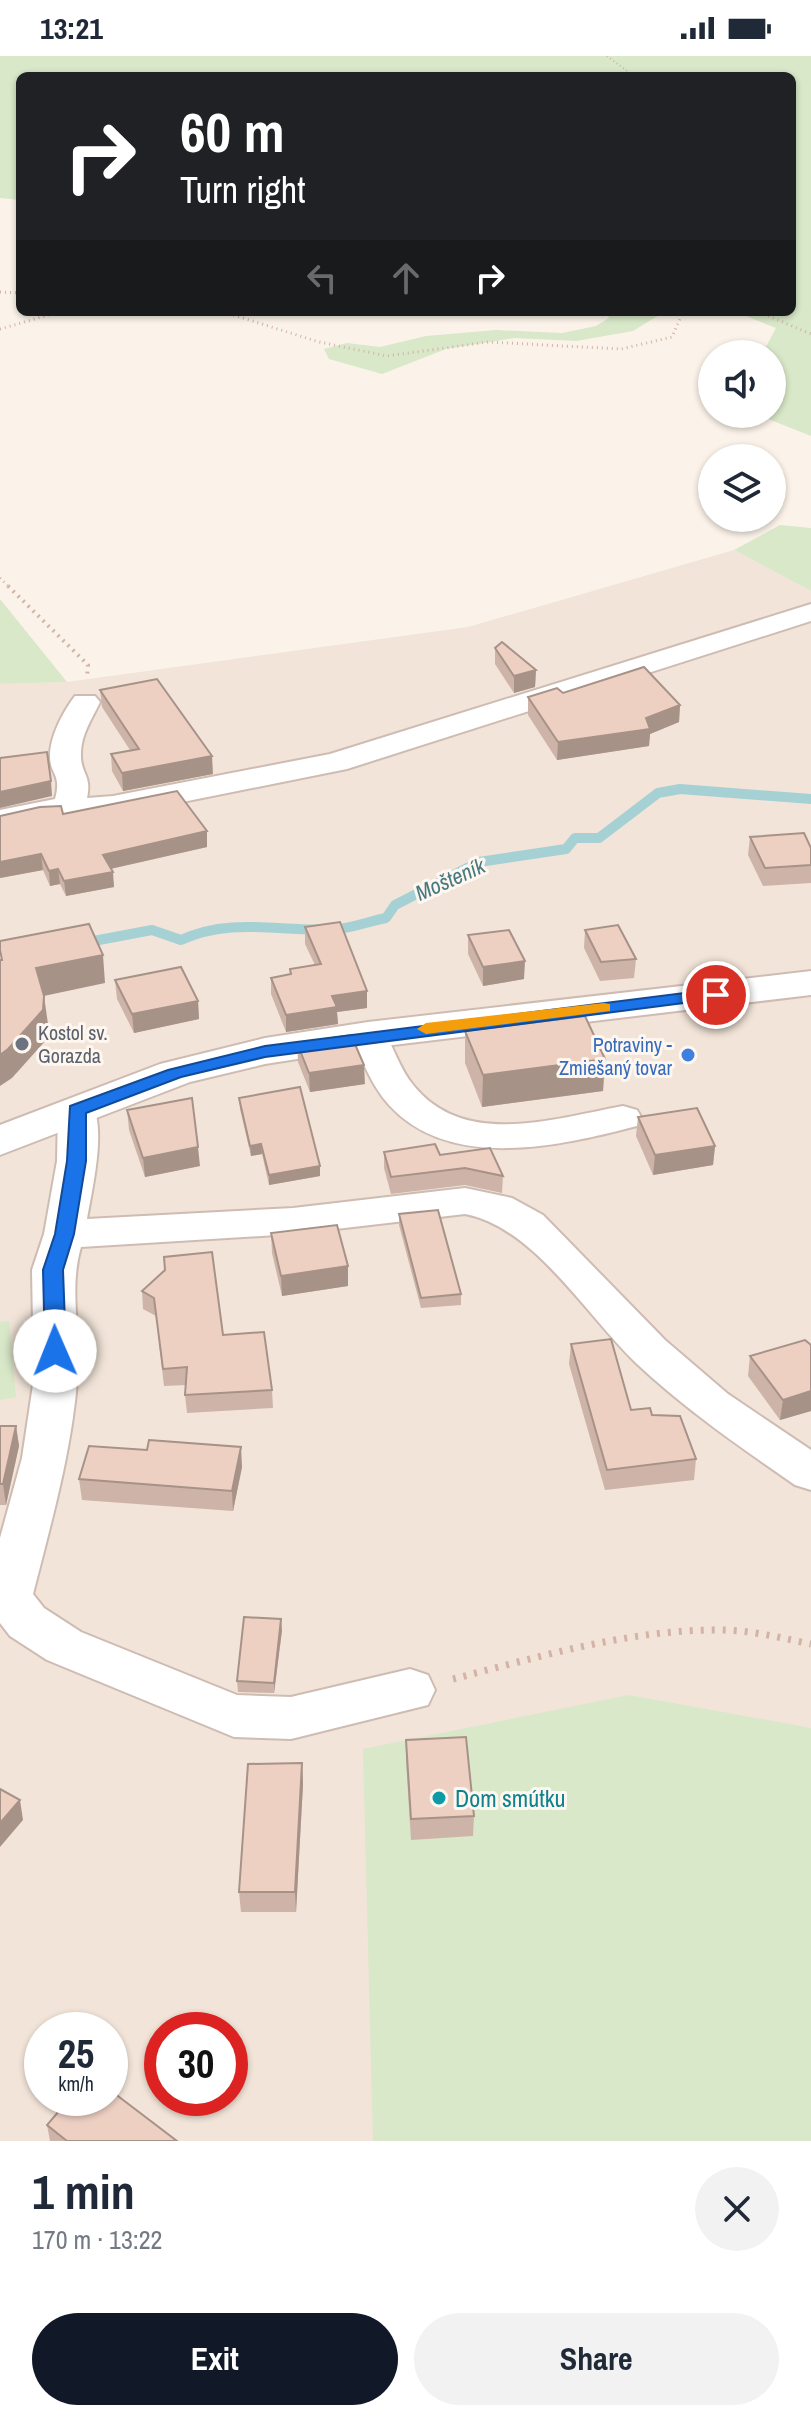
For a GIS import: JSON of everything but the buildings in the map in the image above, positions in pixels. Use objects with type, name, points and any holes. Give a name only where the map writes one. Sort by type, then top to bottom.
[{"type":"street","points":[[0,820],[40,809],[113,806],[336,762],[811,612]]},
{"type":"street","points":[[68,808],[75,781],[65,758],[68,737],[85,702]]},
{"type":"street","points":[[0,1141],[175,1073],[225,1060],[368,1035],[811,983]]},
{"type":"street","points":[[368,1035],[404,1100],[452,1132],[490,1139],[623,1118]]},
{"type":"street","points":[[77,1110],[77,1161],[64,1234],[53,1270],[56,1378],[45,1458],[4,1597],[27,1622],[64,1646],[234,1716],[291,1718],[410,1690]]},
{"type":"street","points":[[64,1234],[293,1221],[465,1201],[498,1207],[529,1224],[650,1351],[712,1405],[811,1473]]},
{"type":"path","points":[[607,56],[629,72]]},
{"type":"path","points":[[0,329],[45,316]]},
{"type":"path","points":[[238,316],[381,356],[458,343],[508,340],[588,349],[639,348],[672,337],[681,316]]},
{"type":"path","points":[[768,316],[811,334]]},
{"type":"path","points":[[0,578],[88,665],[85,702]]},
{"type":"path","points":[[410,1690],[512,1664],[709,1630],[762,1633],[811,1644]]},
{"type":"shaded area","points":[[734,550],[811,591],[811,2141],[0,2141],[0,684],[67,682],[468,627]]},
{"type":"green space","points":[[0,56],[811,56],[811,436],[786,426],[786,340],[770,340],[776,328],[746,316],[796,316],[796,72],[16,72],[16,200],[0,198]]},
{"type":"green space","points":[[657,316],[633,331],[576,341],[515,338],[446,349],[382,374],[329,359],[324,349],[347,343],[380,347],[426,336],[496,330],[562,333],[596,326],[609,318]]},
{"type":"green space","points":[[786,526],[811,528],[811,591],[734,550],[767,532],[786,532]]},
{"type":"green space","points":[[0,599],[67,682],[0,684]]},
{"type":"green space","points":[[9,1321],[16,1397],[0,1400],[0,1322]]},
{"type":"green space","points":[[629,1695],[811,1728],[811,2141],[373,2141],[363,1749]]},
{"type":"waterway","name":"Mošteník","points":[[83,943],[152,930],[181,940],[200,933],[239,927],[317,930],[349,927],[386,918],[395,905],[479,862],[566,849],[575,838],[599,838],[658,793],[680,789],[811,799]]},
{"type":"slow traffic","points":[[426,1029],[604,1008]]},
{"type":"place","name":"Kostol sv. Gorazda","points":[[22,1044]]},
{"type":"place","name":"Potraviny - Zmiešaný tovar","points":[[688,1055]]},
{"type":"place","name":"Dom smútku","points":[[439,1798]]},
{"type":"route","points":[[55,1351],[53,1270],[64,1234],[77,1161],[77,1110],[175,1073],[265,1051],[368,1035],[716,995]]}]
